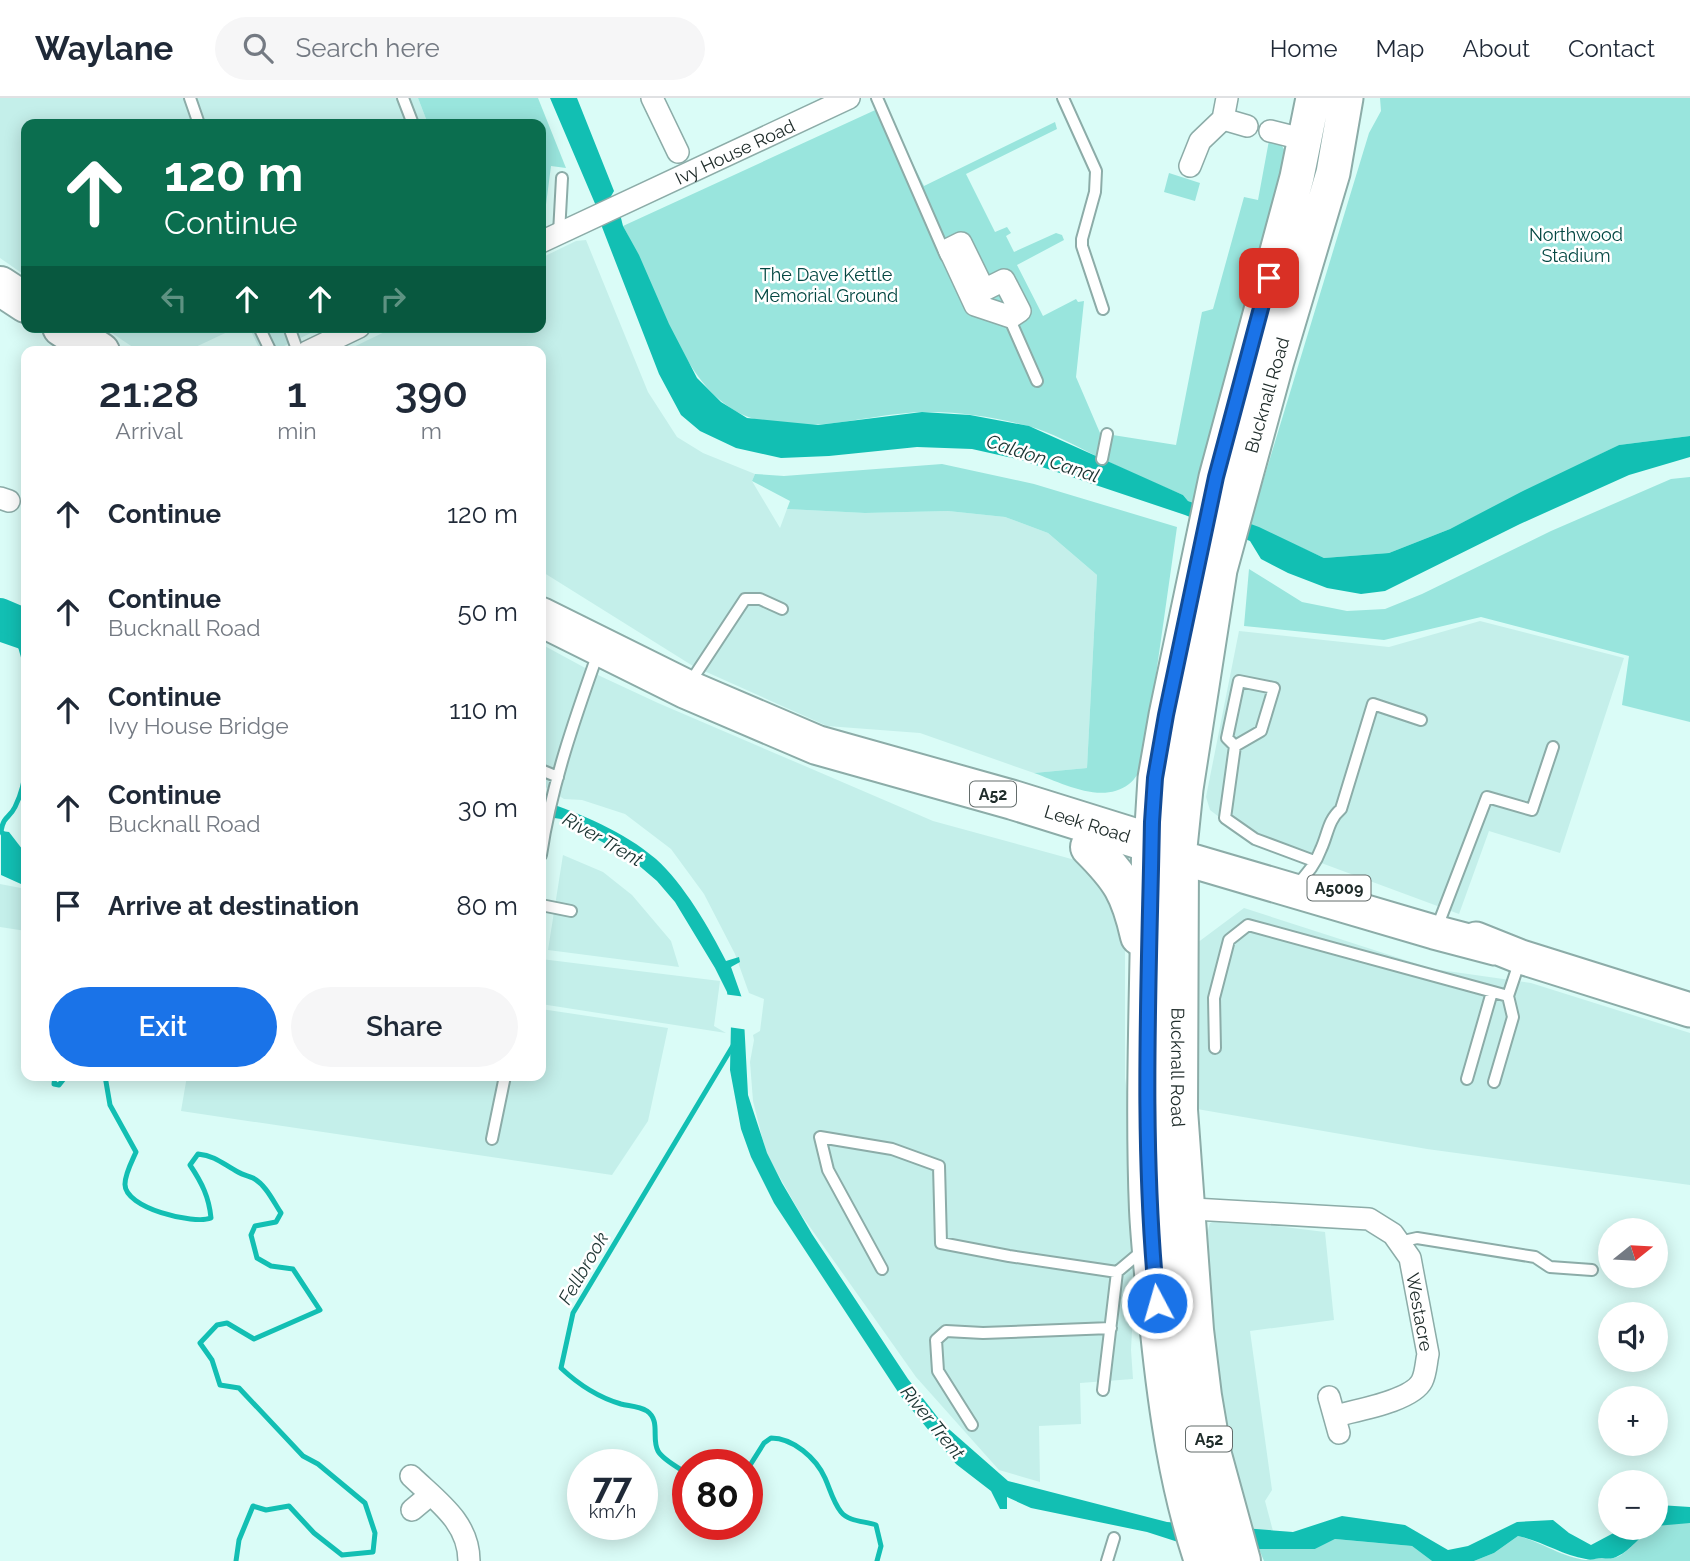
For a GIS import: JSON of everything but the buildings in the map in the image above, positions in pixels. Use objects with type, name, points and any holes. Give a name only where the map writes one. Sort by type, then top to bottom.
[{"type":"highway","points":[[0,286],[21,300]]},
{"type":"highway","points":[[71,333],[91,346]]},
{"type":"highway","name":"Leek Road","points":[[546,620],[686,689],[833,750],[894,785],[1090,847],[1166,850]]},
{"type":"highway","points":[[833,750],[902,750],[1166,850],[1149,979]]},
{"type":"highway","name":"A52","points":[[1090,847],[1114,871],[1126,888],[1149,979]]},
{"type":"highway","name":"Bucknall Road","points":[[1166,850],[1163,1109],[1170,1251],[1164,1376],[1174,1443],[1212,1546]]},
{"type":"highway","name":"Bucknall Road","points":[[1149,979],[1163,1041]]},
{"type":"highway","name":"Bucknall Road","points":[[1170,1251],[1196,1350],[1210,1443],[1212,1546]]},
{"type":"main road","name":"Bucknall Road","points":[[1166,850],[1155,778],[1166,715],[1210,565],[1306,140],[1313,98]]},
{"type":"main road","name":"Bucknall Road","points":[[1228,483],[1333,173],[1346,98]]},
{"type":"main road","name":"A5009","points":[[1166,850],[1304,876],[1508,952],[1690,1010]]},
{"type":"main road","name":"A5009","points":[[1166,850],[1370,935],[1434,947],[1508,952]]},
{"type":"street","points":[[652,98],[678,152]]},
{"type":"street","name":"Ivy House Road","points":[[550,238],[811,106],[849,98]]},
{"type":"street","points":[[1190,166],[1200,141],[1225,108],[1247,126]]},
{"type":"street","points":[[1270,131],[1306,140]]},
{"type":"street","points":[[319,346],[347,333]]},
{"type":"street","name":"Westacre","points":[[1167,1209],[1369,1219],[1393,1234],[1410,1258],[1428,1354],[1421,1384],[1405,1396],[1335,1415]]},
{"type":"street","points":[[411,1476],[460,1523],[469,1546],[469,1561]]},
{"type":"street","points":[[412,1510],[430,1495]]},
{"type":"lane","points":[[190,98],[197,119]]},
{"type":"lane","points":[[403,98],[411,119]]},
{"type":"lane","points":[[877,98],[968,306],[1011,321],[1037,381]]},
{"type":"lane","points":[[1063,98],[1096,171],[1096,192],[1082,246],[1103,309]]},
{"type":"lane","points":[[550,238],[562,178]]},
{"type":"lane","points":[[1102,459],[1107,434]]},
{"type":"lane","points":[[686,689],[746,599],[760,599],[782,609]]},
{"type":"lane","points":[[546,823],[578,709],[600,648]]},
{"type":"lane","points":[[1239,681],[1274,688],[1261,731],[1235,746],[1227,738],[1239,681]]},
{"type":"lane","points":[[1235,746],[1225,818],[1304,876],[1320,852],[1332,817],[1341,809],[1373,704],[1421,720]]},
{"type":"lane","points":[[1437,927],[1487,797],[1532,810],[1553,747]]},
{"type":"lane","points":[[546,774],[557,782]]},
{"type":"lane","points":[[546,906],[571,911]]},
{"type":"lane","points":[[1215,1048],[1214,998],[1229,940],[1248,925],[1508,996]]},
{"type":"lane","points":[[1494,1082],[1513,1017],[1508,996],[1508,952]]},
{"type":"lane","points":[[1467,1079],[1492,992]]},
{"type":"lane","points":[[492,1139],[504,1081]]},
{"type":"lane","points":[[881,1269],[828,1170],[820,1137],[892,1149],[939,1166],[941,1243],[1117,1272]]},
{"type":"lane","points":[[1399,1242],[1417,1238],[1535,1257],[1550,1267],[1592,1270]]},
{"type":"lane","points":[[1103,1390],[1117,1272],[1136,1256],[1170,1251]]},
{"type":"lane","points":[[972,1424],[938,1371],[936,1340],[946,1331],[983,1333],[1111,1328]]},
{"type":"lane","points":[[1107,1561],[1114,1538]]},
{"type":"shaded area","points":[[0,98],[418,98],[426,119],[21,119],[21,273],[0,258]]},
{"type":"shaded area","points":[[586,240],[648,392],[677,437],[703,453],[755,474],[752,481],[780,528],[787,509],[865,513],[948,511],[1005,517],[1048,533],[1097,575],[1087,768],[1034,773],[920,733],[827,726],[693,666],[546,574],[546,346],[355,346],[383,333],[546,333],[546,256],[576,241]]},
{"type":"shaded area","points":[[112,333],[225,333],[198,346],[131,346]]},
{"type":"shaded area","points":[[252,333],[311,333],[284,346],[258,346]]},
{"type":"shaded area","points":[[1480,621],[1624,658],[1560,853],[1489,831],[1459,914],[1240,833],[1210,810],[1206,797],[1239,631],[1389,647]]},
{"type":"shaded area","points":[[546,647],[658,703],[933,821],[1075,860],[1088,865],[1102,878],[1125,932],[1125,1078],[1129,1106],[1127,1154],[1136,1256],[1131,1350],[1133,1379],[1080,1383],[1081,1424],[1039,1426],[1040,1482],[999,1470],[916,1377],[800,1213],[766,1153],[753,1101],[750,1062],[753,1035],[760,1031],[764,999],[749,993],[735,954],[704,894],[671,849],[625,814],[582,800],[564,799],[546,787]]},
{"type":"shaded area","points":[[563,855],[603,872],[632,895],[671,941],[679,967],[548,950]]},
{"type":"shaded area","points":[[0,884],[21,888],[21,930],[0,927]]},
{"type":"shaded area","points":[[1244,908],[1433,969],[1531,983],[1690,1033],[1690,1185],[1427,1149],[1197,1109],[1197,943]]},
{"type":"shaded area","points":[[546,960],[720,981],[714,1026],[726,1033],[546,1005]]},
{"type":"shaded area","points":[[546,1010],[668,1028],[648,1121],[612,1175],[181,1111],[186,1081],[546,1081]]},
{"type":"shaded area","points":[[1221,1219],[1325,1232],[1334,1320],[1250,1331],[1272,1490],[1265,1501],[1273,1531],[1254,1531],[1233,1481],[1216,1386],[1206,1237],[1210,1223]]},
{"type":"green space","points":[[418,98],[538,98],[566,168],[551,166],[546,205],[546,119],[426,119]]},
{"type":"green space","name":"Northwood Stadium","points":[[1380,98],[1690,98],[1690,436],[1619,445],[1450,529],[1389,553],[1324,558],[1250,524],[1369,133],[1381,111]]},
{"type":"green space","name":"The Dave Kettle Memorial Ground","points":[[884,106],[924,186],[1055,122],[1057,129],[966,174],[995,232],[1007,227],[1011,233],[1006,236],[1014,252],[1056,233],[1062,235],[1064,240],[1017,265],[1043,316],[1076,299],[1078,302],[1084,301],[1076,377],[1100,433],[1176,445],[1202,312],[1213,309],[1244,197],[1258,200],[1270,135],[1282,146],[1288,156],[1200,506],[1188,501],[1183,495],[1054,435],[1015,423],[949,412],[898,414],[818,424],[767,422],[743,415],[721,401],[705,385],[677,343],[623,226]]},
{"type":"green space","points":[[1169,173],[1200,183],[1195,201],[1164,192]]},
{"type":"green space","points":[[942,464],[1034,484],[1177,527],[1143,766],[1129,784],[1107,793],[1094,792],[1034,773],[1087,768],[1097,575],[1048,533],[1005,517],[948,511],[865,513],[787,509],[790,501],[752,481],[755,474],[784,476]]},
{"type":"green space","points":[[1690,477],[1690,722],[1622,705],[1629,656],[1481,617],[1384,640],[1244,626],[1249,569],[1302,602],[1347,611],[1385,609],[1422,594],[1551,531],[1671,479]]},
{"type":"green space","points":[[1690,1523],[1690,1561],[1474,1561],[1494,1553],[1518,1536],[1581,1559],[1613,1558],[1621,1555],[1638,1540],[1668,1540],[1668,1524]]},
{"type":"green space","points":[[1335,1539],[1412,1546],[1432,1561],[1264,1561],[1259,1549],[1315,1549]]},
{"type":"water","name":"Caldon Canal","points":[[550,98],[577,98],[614,191],[610,198],[616,214],[620,214],[623,226],[639,255],[669,324],[697,378],[721,402],[747,418],[818,425],[922,412],[970,415],[1029,426],[1183,495],[1188,501],[1259,527],[1324,558],[1389,553],[1450,529],[1619,445],[1690,436],[1690,457],[1629,475],[1520,524],[1385,591],[1361,594],[1327,588],[1288,573],[1261,559],[1250,541],[1185,515],[1021,460],[972,449],[917,447],[781,458],[736,448],[700,431],[681,415],[659,374],[602,227],[602,220]]},
{"type":"water","points":[[0,629],[21,637],[21,649],[0,642]]},
{"type":"water","points":[[546,802],[601,824],[656,859],[686,893],[726,961],[739,957],[740,962],[731,967],[743,1001],[748,1095],[767,1153],[782,1183],[812,1234],[908,1379],[942,1423],[1008,1481],[1167,1522],[1293,1532],[1342,1516],[1405,1525],[1448,1550],[1468,1546],[1517,1522],[1553,1520],[1591,1545],[1600,1540],[1638,1540],[1618,1556],[1590,1560],[1518,1536],[1494,1553],[1474,1561],[1432,1561],[1412,1546],[1335,1539],[1315,1549],[1259,1549],[1178,1542],[1147,1532],[1031,1508],[1007,1497],[1007,1509],[1000,1509],[991,1491],[956,1464],[900,1395],[774,1203],[751,1157],[741,1129],[730,1070],[731,1023],[727,992],[675,902],[657,881],[629,857],[561,819],[546,817]]},
{"type":"water","points":[[1,831],[9,832],[21,848],[21,884],[1,875]]},
{"type":"water","points":[[1668,1506],[1690,1507],[1690,1523],[1668,1525]]},
{"type":"pier","points":[[723,994],[746,997],[749,1030],[728,1027]]},
{"type":"waterway","name":"River Trent","points":[[0,614],[21,623]]},
{"type":"waterway","points":[[13,620],[21,648]]},
{"type":"waterway","points":[[5,837],[1,831],[2,826],[13,811],[21,790]]},
{"type":"waterway","name":"Fellbrook","points":[[672,1464],[658,1451],[654,1420],[647,1411],[596,1394],[561,1368],[573,1313],[734,1044]]},
{"type":"waterway","points":[[54,1081],[54,1084],[59,1085],[62,1081]]},
{"type":"waterway","points":[[106,1081],[110,1105],[136,1152],[125,1180],[128,1193],[147,1207],[161,1213],[202,1220],[211,1218],[209,1203],[190,1165],[198,1154],[215,1158],[258,1181],[281,1213],[276,1222],[255,1226],[251,1235],[257,1258],[271,1266],[293,1269],[320,1310],[254,1339],[227,1323],[217,1325],[200,1343],[212,1360],[220,1385],[239,1388],[303,1456],[318,1464],[365,1503],[375,1533],[373,1552],[342,1555],[314,1533],[289,1506],[266,1510],[253,1506],[239,1540],[236,1561]]},
{"type":"waterway","name":"Fellbrook","points":[[760,1449],[771,1438],[787,1441],[803,1450],[821,1471],[841,1512],[853,1519],[876,1525],[881,1546],[877,1561]]},
{"type":"route","points":[[1157,1303],[1149,1210],[1148,1108],[1155,778],[1216,477],[1269,278]]}]
